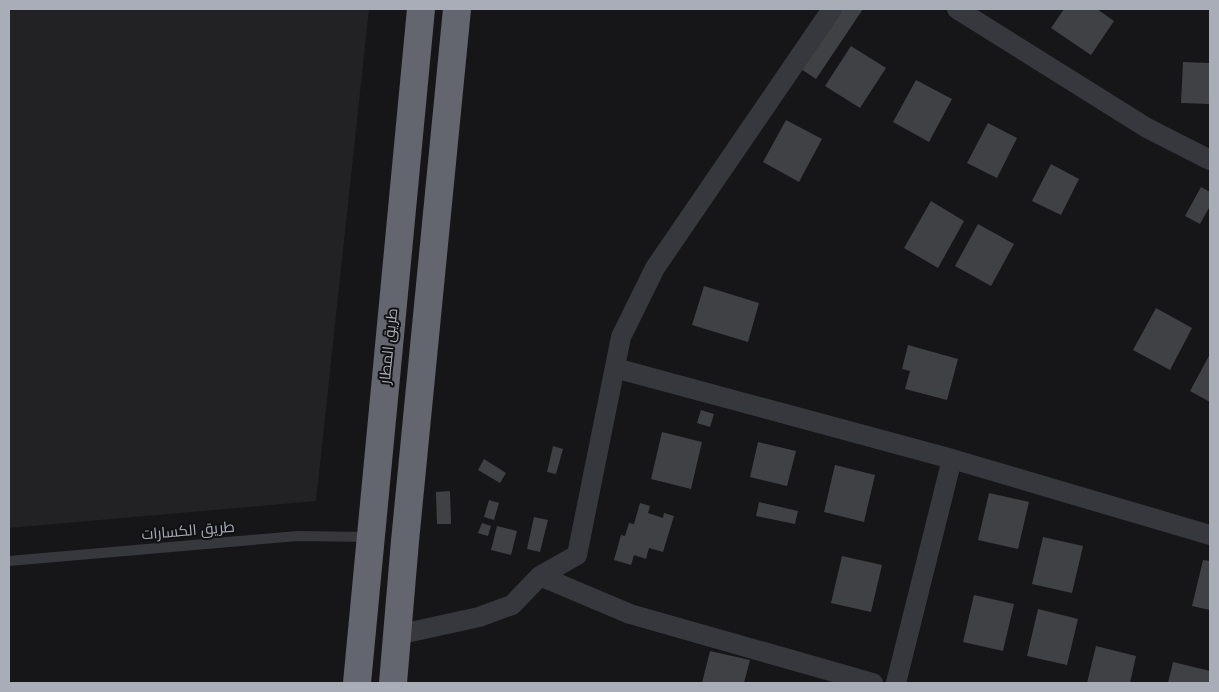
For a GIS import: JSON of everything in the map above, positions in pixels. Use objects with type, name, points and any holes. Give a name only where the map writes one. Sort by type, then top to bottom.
[{"type":"highway","name":"طريق المطار","points":[[357,683],[421,9]]},
{"type":"highway","points":[[393,683],[404,540],[457,9]]},
{"type":"highway","points":[[370,537],[404,540]]},
{"type":"street","points":[[397,635],[479,617],[512,605],[540,576],[577,555],[621,337],[655,268],[832,9]]},
{"type":"street","points":[[957,9],[1147,128],[1210,160]]},
{"type":"street","points":[[615,368],[952,459],[1210,535]]},
{"type":"street","points":[[896,683],[952,459]]},
{"type":"street","points":[[540,576],[630,614],[873,683]]},
{"type":"lane","name":"طريق الكسارات","points":[[9,561],[298,536],[370,537]]},
{"type":"shaded area","points":[[9,9],[369,9],[316,501],[9,528]]},
{"type":"building","points":[[842,9],[863,9],[816,79],[801,69]]},
{"type":"building","points":[[1064,9],[1097,9],[1114,21],[1091,55],[1051,28]]},
{"type":"building","points":[[851,46],[886,68],[860,108],[825,86]]},
{"type":"building","points":[[1183,62],[1210,63],[1210,104],[1181,103]]},
{"type":"building","points":[[916,80],[952,99],[929,142],[893,122]]},
{"type":"building","points":[[786,120],[822,139],[799,182],[763,162]]},
{"type":"building","points":[[988,123],[1017,138],[997,178],[967,163]]},
{"type":"building","points":[[1051,164],[1079,179],[1061,215],[1032,201]]},
{"type":"building","points":[[1201,187],[1210,192],[1210,206],[1200,224],[1185,216]]},
{"type":"building","points":[[931,201],[964,221],[938,268],[904,248]]},
{"type":"building","points":[[978,224],[1014,244],[991,286],[955,266]]},
{"type":"building","points":[[704,286],[759,303],[748,342],[692,325]]},
{"type":"building","points":[[1156,308],[1192,328],[1170,370],[1133,350]]},
{"type":"building","points":[[908,345],[958,359],[947,400],[905,389],[910,371],[902,369]]},
{"type":"building","points":[[1210,354],[1210,402],[1190,391]]},
{"type":"building","points":[[701,410],[714,414],[710,427],[697,423]]},
{"type":"building","points":[[662,432],[702,442],[691,489],[651,479]]},
{"type":"building","points":[[758,442],[796,451],[787,486],[750,477]]},
{"type":"building","points":[[553,446],[563,449],[556,474],[547,472]]},
{"type":"building","points":[[484,459],[506,473],[500,483],[478,470]]},
{"type":"building","points":[[835,465],[875,475],[864,522],[824,512]]},
{"type":"building","points":[[450,491],[451,524],[437,524],[436,492]]},
{"type":"building","points":[[989,493],[1029,502],[1018,549],[978,540]]},
{"type":"building","points":[[489,500],[499,503],[494,520],[484,517]]},
{"type":"building","points":[[759,502],[798,511],[795,524],[756,516]]},
{"type":"building","points":[[640,503],[650,506],[648,513],[663,518],[664,513],[674,516],[663,552],[649,548],[646,559],[634,555],[631,565],[614,560],[621,535],[625,536],[629,523],[634,524]]},
{"type":"building","points":[[534,517],[548,520],[540,552],[527,549]]},
{"type":"building","points":[[482,523],[491,526],[488,536],[478,533]]},
{"type":"building","points":[[497,526],[517,531],[511,555],[491,550]]},
{"type":"building","points":[[1043,537],[1083,546],[1072,593],[1032,584]]},
{"type":"building","points":[[842,556],[882,565],[871,612],[831,603]]},
{"type":"building","points":[[1203,560],[1210,561],[1210,610],[1192,606]]},
{"type":"building","points":[[974,595],[1014,604],[1003,651],[963,642]]},
{"type":"building","points":[[1038,609],[1078,619],[1067,665],[1027,656]]},
{"type":"building","points":[[1096,646],[1136,656],[1130,683],[1087,683]]},
{"type":"building","points":[[710,651],[750,660],[744,683],[702,683]]},
{"type":"building","points":[[1173,662],[1210,671],[1210,683],[1168,683]]}]
